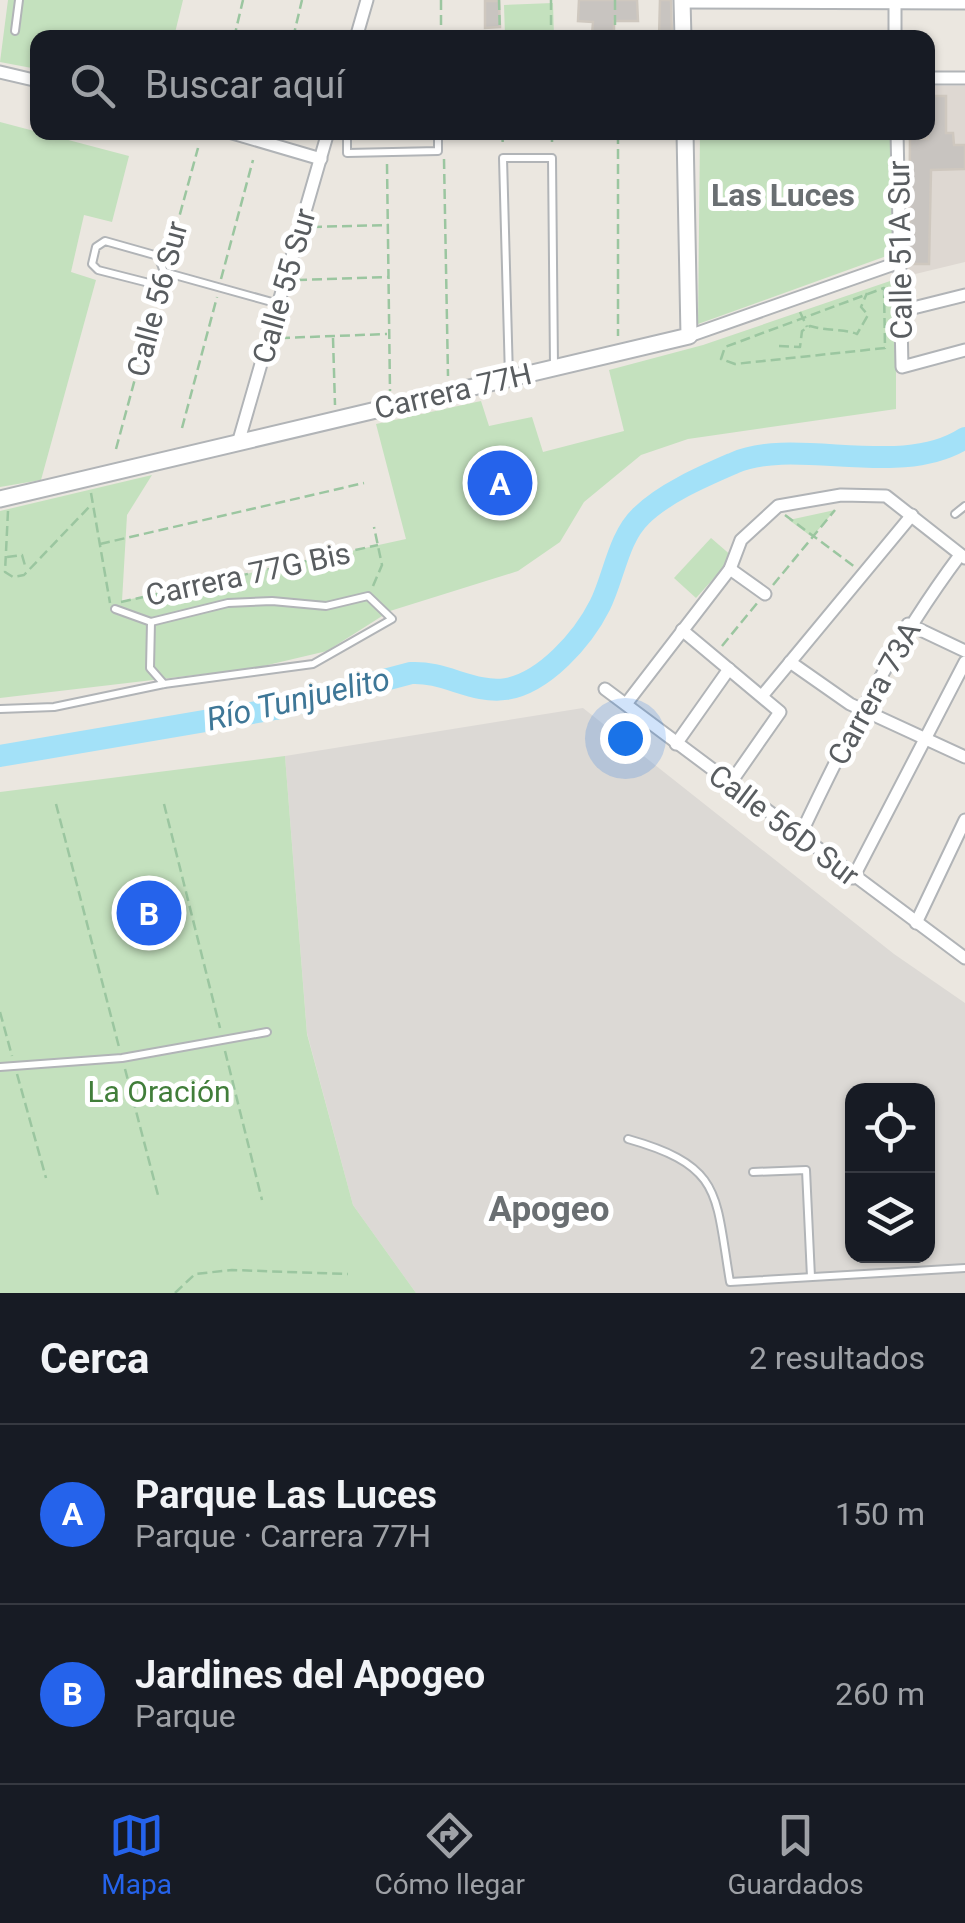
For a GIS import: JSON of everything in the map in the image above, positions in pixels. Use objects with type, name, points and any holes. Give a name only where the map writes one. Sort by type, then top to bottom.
[{"type":"street","points":[[358,30],[367,0]]},
{"type":"street","points":[[683,30],[682,1],[965,2]]},
{"type":"street","points":[[895,1],[896,30]]},
{"type":"street","points":[[0,72],[30,78]]},
{"type":"street","points":[[935,78],[965,78]]},
{"type":"street","points":[[257,140],[321,158]]},
{"type":"street","name":"Calle 55 Sur","points":[[239,440],[326,140]]},
{"type":"street","points":[[685,140],[689,336]]},
{"type":"street","name":"Calle 51A Sur","points":[[897,140],[902,367],[965,350]]},
{"type":"street","name":"Carrera 77H","points":[[4,504],[88,478],[239,440],[689,336],[900,262]]},
{"type":"street","points":[[901,312],[965,295]]},
{"type":"street","points":[[626,704],[730,570],[741,540],[778,506],[841,495],[886,496],[963,556]]},
{"type":"street","points":[[762,696],[912,515]]},
{"type":"street","name":"Carrera 73A","points":[[800,838],[862,708],[908,624],[963,556]]},
{"type":"street","points":[[730,570],[765,594]]},
{"type":"street","points":[[908,624],[965,650]]},
{"type":"street","points":[[682,630],[780,712],[729,786]]},
{"type":"street","points":[[790,662],[862,708],[965,758]]},
{"type":"street","points":[[853,878],[965,662]]},
{"type":"street","points":[[676,744],[729,669]]},
{"type":"street","name":"Calle 56D Sur","points":[[605,689],[729,786],[965,958]]},
{"type":"street","points":[[916,923],[965,820]]},
{"type":"lane","points":[[15,31],[19,0]]},
{"type":"lane","points":[[348,140],[347,153],[438,151],[440,140]]},
{"type":"lane","points":[[509,378],[503,158],[552,158],[554,367]]},
{"type":"lane","points":[[105,241],[158,256],[164,272],[156,282],[149,282],[98,270],[92,264],[96,247],[105,241]]},
{"type":"lane","points":[[164,272],[278,304]]},
{"type":"lane","points":[[955,514],[965,506]]},
{"type":"lane","name":"Carrera 77G Bis","points":[[115,610],[151,622],[228,603],[272,600],[326,606],[368,596],[392,619],[312,664],[164,684]]},
{"type":"lane","points":[[0,709],[54,707],[164,684],[150,668],[151,622]]},
{"type":"lane","points":[[0,1067],[122,1058],[267,1032]]},
{"type":"lane","points":[[628,1139],[675,1152],[701,1173],[717,1204],[731,1293]]},
{"type":"lane","points":[[753,1172],[806,1170],[811,1277]]},
{"type":"lane","points":[[730,1282],[965,1268]]},
{"type":"path","points":[[236,30],[243,0]]},
{"type":"path","points":[[294,30],[302,0]]},
{"type":"path","points":[[440,0],[442,30]]},
{"type":"path","points":[[499,0],[500,30]]},
{"type":"path","points":[[551,0],[551,30]]},
{"type":"path","points":[[614,0],[615,30]]},
{"type":"path","points":[[502,140],[503,158]]},
{"type":"path","points":[[552,140],[552,158]]},
{"type":"path","points":[[618,140],[618,352]]},
{"type":"path","name":"Calle 56 Sur","points":[[116,450],[198,148]]},
{"type":"path","points":[[387,152],[390,406]]},
{"type":"path","points":[[444,155],[448,392]]},
{"type":"path","points":[[301,227],[389,225]]},
{"type":"path","points":[[286,280],[389,278]]},
{"type":"path","points":[[884,288],[887,346],[723,362],[720,353],[725,347],[803,317],[884,288]]},
{"type":"path","points":[[779,346],[800,346],[807,327],[793,297]]},
{"type":"path","points":[[807,327],[857,334],[866,323],[868,316],[861,307],[868,299]]},
{"type":"path","points":[[269,338],[390,334]]},
{"type":"path","points":[[333,336],[335,418]]},
{"type":"path","points":[[88,478],[107,599],[115,610]]},
{"type":"path","points":[[98,544],[364,483]]},
{"type":"path","points":[[713,656],[836,510],[841,495]]},
{"type":"path","points":[[4,504],[5,572],[13,577],[26,572],[92,504]]},
{"type":"path","points":[[778,506],[812,537],[864,574]]},
{"type":"path","points":[[368,596],[382,564],[374,528]]},
{"type":"path","name":"Carrera 77G Bis","points":[[115,610],[121,601],[378,546]]},
{"type":"path","points":[[6,558],[22,555],[26,572]]},
{"type":"path","points":[[56,804],[158,1199]]},
{"type":"path","points":[[164,804],[262,1200]]},
{"type":"path","points":[[0,1012],[46,1178]]},
{"type":"path","points":[[174,1293],[194,1274],[232,1270],[348,1274]]},
{"type":"shaded area","points":[[935,86],[965,86],[965,262],[907,276],[910,140],[935,140]]},
{"type":"shaded area","points":[[583,708],[894,954],[965,1003],[965,1293],[416,1293],[353,1205],[307,1033],[285,756]]},
{"type":"green space","points":[[8,0],[183,0],[176,30],[30,30],[30,68],[0,62]]},
{"type":"green space","points":[[553,3],[554,30],[505,30],[504,5]]},
{"type":"green space","points":[[0,122],[30,130],[30,140],[68,140],[129,156],[112,222],[84,215],[71,272],[96,280],[41,480],[0,487]]},
{"type":"green space","points":[[700,140],[893,140],[892,254],[698,324]]},
{"type":"green space","points":[[896,279],[896,409],[688,439],[641,455],[584,502],[560,542],[518,571],[390,611],[327,651],[255,668],[0,698],[0,511],[152,475],[127,515],[122,601],[406,539],[376,424],[481,401],[489,426],[532,417],[543,452],[624,431],[609,370],[703,345]]},
{"type":"green space","points":[[835,510],[812,537],[789,520]]},
{"type":"green space","points":[[711,538],[733,557],[696,598],[674,578]]},
{"type":"green space","name":"La Oración","points":[[285,756],[307,1034],[353,1205],[416,1293],[0,1293],[0,792]]},
{"type":"building","points":[[579,0],[637,0],[638,21],[614,21],[614,30],[592,30],[593,22],[578,21]]},
{"type":"building","points":[[660,0],[671,0],[672,30],[659,30]]},
{"type":"building","points":[[485,1],[499,1],[500,27],[485,28]]},
{"type":"building","points":[[935,96],[946,96],[946,133],[953,133],[954,145],[965,145],[965,169],[931,170],[929,264],[909,264],[910,140],[935,140]]},
{"type":"waterway","name":"Río Tunjuelito","points":[[0,756],[275,709],[411,673],[494,690],[520,685],[548,669],[583,632],[600,605],[633,525],[650,508],[697,479],[759,456],[910,456],[939,450],[965,438]]},
{"type":"place","name":"Parque Las Luces","points":[[500,483]]},
{"type":"place","name":"Jardines del Apogeo","points":[[149,913]]},
{"type":"district","name":"Las Luces","points":[[783,195]]},
{"type":"district","name":"Apogeo","points":[[549,1209]]}]
